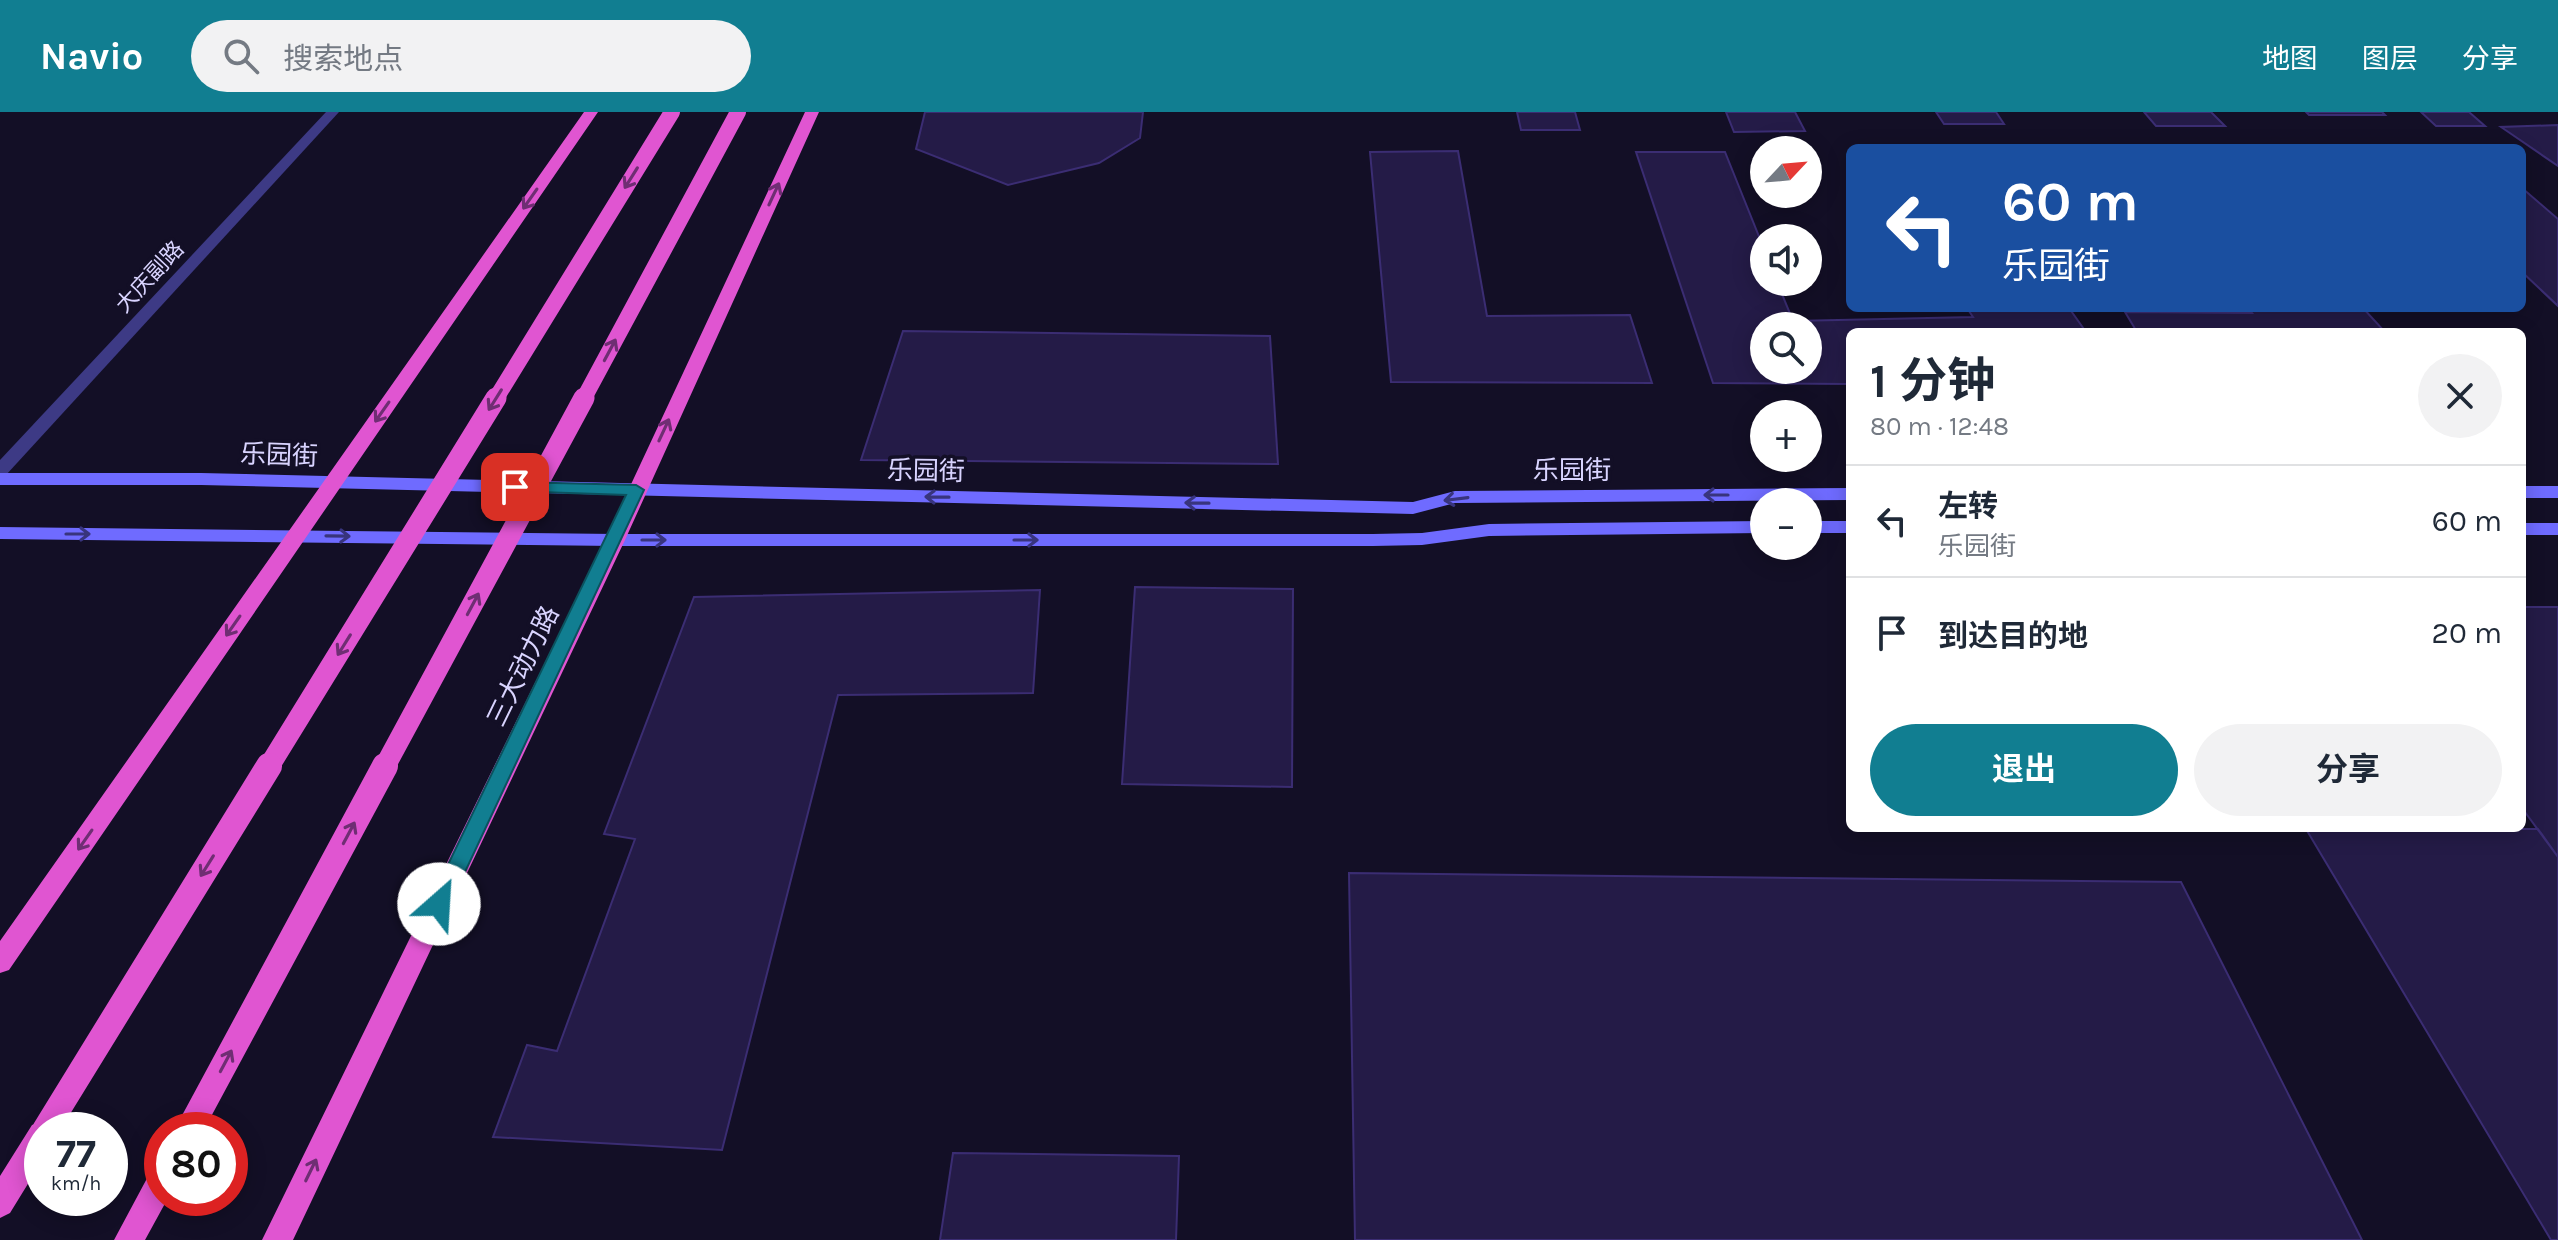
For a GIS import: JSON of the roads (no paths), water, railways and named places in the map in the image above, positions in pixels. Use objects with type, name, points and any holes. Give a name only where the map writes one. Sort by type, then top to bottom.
[{"type":"highway","points":[[0,962],[591,112]]},
{"type":"highway","points":[[55,1112],[672,112]]},
{"type":"highway","points":[[199,1112],[738,112]]},
{"type":"highway","name":"三大动力路","points":[[277,1240],[615,540],[812,112]]},
{"type":"highway","points":[[0,1203],[24,1163]]},
{"type":"highway","points":[[129,1240],[144,1212]]},
{"type":"main road","name":"乐园街","points":[[0,479],[201,479],[1413,508],[1455,497],[1846,494]]},
{"type":"main road","points":[[2526,492],[2558,492]]},
{"type":"main road","points":[[0,533],[615,540],[1398,539],[1489,530],[1750,527]]},
{"type":"main road","points":[[1822,527],[1846,527]]},
{"type":"main road","points":[[2526,529],[2558,529]]},
{"type":"street","name":"大庆副路","points":[[0,471],[333,112]]}]
